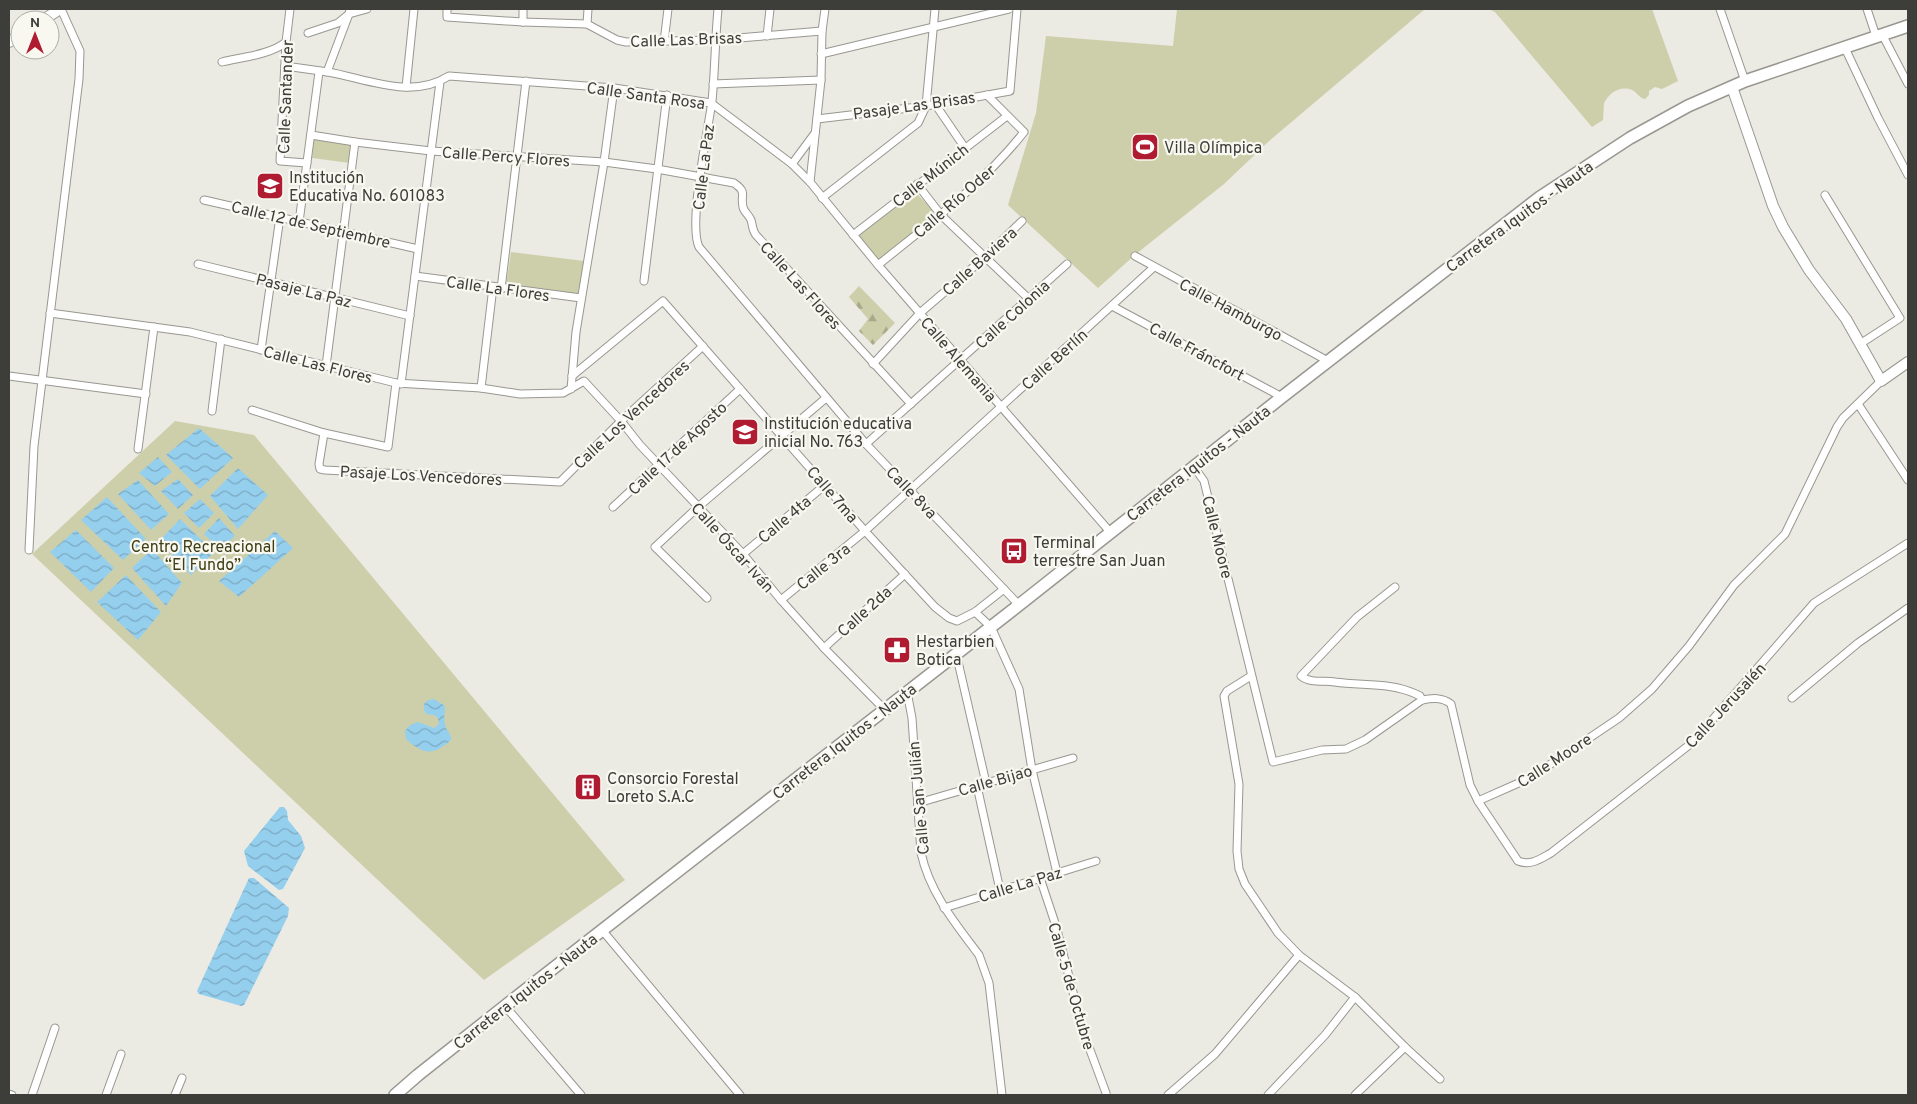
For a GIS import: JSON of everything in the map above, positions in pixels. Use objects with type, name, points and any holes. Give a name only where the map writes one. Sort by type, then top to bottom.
[{"type":"main road","name":"Carretera Iquitos - Nauta","points":[[396,1095],[418,1075],[505,1006],[1020,606],[1282,397],[1540,197],[1630,138],[1688,106],[1745,81],[1844,46],[1908,26]]},
{"type":"street","points":[[29,550],[34,446],[79,79],[80,51],[60,9]]},
{"type":"street","name":"Calle Santander","points":[[290,9],[286,42],[280,161],[307,163]]},
{"type":"street","points":[[308,33],[338,23],[350,11],[367,9]]},
{"type":"street","points":[[406,87],[414,9]]},
{"type":"street","name":"Calle Las Brisas","points":[[447,9],[446,18],[587,24],[617,40],[626,42],[715,40],[822,31]]},
{"type":"street","points":[[587,24],[588,9]]},
{"type":"street","points":[[664,42],[668,9]]},
{"type":"street","name":"Calle La Paz","points":[[712,261],[696,241],[701,176],[712,102],[718,9]]},
{"type":"street","points":[[767,36],[770,9]]},
{"type":"street","points":[[810,182],[821,80],[822,31],[825,9]]},
{"type":"street","points":[[822,198],[918,123],[926,106],[935,9]]},
{"type":"street","points":[[822,54],[1009,9]]},
{"type":"street","name":"Pasaje Las Brisas","points":[[817,119],[926,106],[1010,90],[1017,9]]},
{"type":"street","points":[[1720,9],[1745,81]]},
{"type":"street","points":[[1867,9],[1879,35],[1908,84]]},
{"type":"street","points":[[522,10],[523,22]]},
{"type":"street","points":[[300,222],[311,136],[323,72],[350,11]]},
{"type":"street","points":[[222,62],[270,50],[286,42]]},
{"type":"street","points":[[1844,46],[1878,118],[1908,175]]},
{"type":"street","name":"Calle Santa Rosa","points":[[285,66],[392,87],[420,86],[440,82],[449,76],[614,88],[712,102],[792,164],[810,182]]},
{"type":"street","points":[[713,84],[821,80]]},
{"type":"street","points":[[481,388],[517,157],[526,81]]},
{"type":"street","points":[[252,410],[324,432],[388,446],[410,316],[440,82]]},
{"type":"street","points":[[1732,86],[1773,206],[1783,227],[1809,270],[1846,319],[1881,380],[1908,362]]},
{"type":"street","points":[[571,389],[576,332],[604,162],[614,88]]},
{"type":"street","points":[[644,281],[666,95]]},
{"type":"street","points":[[987,95],[1007,116]]},
{"type":"street","points":[[935,104],[965,148]]},
{"type":"street","name":"Calle Río Oder","points":[[878,265],[941,215],[1005,156],[1024,132],[1007,116]]},
{"type":"street","name":"Calle Múnich","points":[[853,234],[1007,116]]},
{"type":"street","points":[[792,164],[815,133]]},
{"type":"street","name":"Calle Percy Flores","points":[[311,136],[431,151],[604,162],[701,176]]},
{"type":"street","points":[[326,366],[355,142]]},
{"type":"street","name":"Calle Las Flores","points":[[701,176],[725,180],[741,188],[744,193],[742,205],[751,221],[753,231],[911,404]]},
{"type":"street","name":"Calle Alemania","points":[[810,182],[878,265],[1111,533]]},
{"type":"street","points":[[917,184],[941,215],[1029,299]]},
{"type":"street","points":[[1825,195],[1900,318],[1860,344]]},
{"type":"street","name":"Calle 12 de Septiembre","points":[[204,200],[418,249]]},
{"type":"street","points":[[261,350],[280,217]]},
{"type":"street","name":"Calle Baviera","points":[[873,364],[920,313],[984,258],[1022,221]]},
{"type":"street","name":"Calle Hamburgo","points":[[1135,256],[1328,361]]},
{"type":"street","name":"Calle 8va","points":[[712,261],[866,444],[1020,606]]},
{"type":"street","name":"Pasaje La Paz","points":[[198,264],[410,316]]},
{"type":"street","name":"Calle Colonia","points":[[866,444],[1068,264]]},
{"type":"street","name":"Calle Berlín","points":[[865,531],[1154,268]]},
{"type":"street","name":"Calle La Flores","points":[[415,276],[582,298]]},
{"type":"street","name":"Calle 7ma","points":[[572,376],[662,301],[865,531],[935,607],[949,618],[956,620],[975,612],[1004,589]]},
{"type":"street","name":"Calle Fráncfort","points":[[1112,306],[1282,397]]},
{"type":"street","name":"Calle Las Flores","points":[[50,313],[190,332],[398,384],[481,388],[520,394],[563,393],[584,381]]},
{"type":"street","points":[[138,449],[154,327]]},
{"type":"street","points":[[212,411],[221,339]]},
{"type":"street","name":"Calle Los Vencedores","points":[[560,482],[621,421],[703,346]]},
{"type":"street","points":[[9,376],[146,394]]},
{"type":"street","name":"Calle Moore","points":[[1478,801],[1530,778],[1619,718],[1652,689],[1689,646],[1734,585],[1785,534],[1837,427],[1843,418],[1881,380]]},
{"type":"street","name":"Calle Óscar Iván","points":[[584,381],[658,464],[743,554],[780,600],[885,710]]},
{"type":"street","name":"Calle 17 de Agosto","points":[[613,507],[740,389]]},
{"type":"street","points":[[707,598],[655,547],[698,507],[826,398]]},
{"type":"street","points":[[1858,404],[1908,480]]},
{"type":"street","name":"Pasaje Los Vencedores","points":[[324,432],[319,464],[320,469],[324,470],[560,482]]},
{"type":"street","name":"Calle Moore","points":[[1194,467],[1204,481],[1273,762],[1322,750],[1346,748],[1365,740],[1422,700]]},
{"type":"street","name":"Calle 4ta","points":[[743,554],[825,485]]},
{"type":"street","name":"Calle 3ra","points":[[780,600],[865,531]]},
{"type":"street","name":"Calle Jerusalén","points":[[1478,801],[1518,861],[1524,864],[1532,863],[1551,853],[1693,742],[1814,603],[1908,543]]},
{"type":"street","name":"Calle 2da","points":[[824,648],[905,574]]},
{"type":"street","points":[[1395,587],[1358,617],[1301,676],[1311,681],[1390,686],[1411,691],[1420,696],[1422,700],[1432,698],[1445,700],[1451,704],[1470,785],[1478,801]]},
{"type":"street","points":[[1792,698],[1858,642],[1908,608]]},
{"type":"street","points":[[975,612],[991,628],[1019,690],[1032,770],[1057,873]]},
{"type":"street","points":[[956,654],[986,783]]},
{"type":"street","points":[[1251,676],[1227,690],[1224,696],[1240,784],[1237,836],[1239,869],[1245,884],[1278,933],[1299,955],[1355,997],[1440,1079]]},
{"type":"street","name":"Calle San Julián","points":[[907,692],[912,718],[921,853],[925,870],[944,908],[983,963],[989,983],[1002,1095]]},
{"type":"street","name":"Calle Bijao","points":[[918,803],[1073,758]]},
{"type":"street","points":[[977,786],[1000,890]]},
{"type":"street","name":"Calle La Paz","points":[[944,908],[1096,861]]},
{"type":"street","name":"Calle 5 de Octubre","points":[[1040,878],[1056,926],[1083,1031],[1106,1093]]},
{"type":"street","points":[[602,930],[740,1095]]},
{"type":"street","points":[[1171,1094],[1214,1054],[1299,955]]},
{"type":"street","points":[[1268,1095],[1325,1036],[1355,997]]},
{"type":"street","points":[[505,1006],[581,1095]]},
{"type":"street","points":[[32,1095],[56,1028]]},
{"type":"street","points":[[1355,1095],[1405,1047]]},
{"type":"street","points":[[106,1095],[122,1054]]},
{"type":"street","points":[[175,1095],[182,1078]]},
{"type":"green space","name":"Villa Olímpica","points":[[1177,9],[1425,9],[1268,142],[1224,184],[1136,254],[1098,288],[1008,205],[1036,113],[1046,36],[1173,46]]},
{"type":"green space","points":[[1489,9],[1652,9],[1678,81],[1662,89],[1655,87],[1649,91],[1649,95],[1645,99],[1628,89],[1615,91],[1604,103],[1603,120],[1592,127],[1495,12]]},
{"type":"green space","points":[[314,138],[353,144],[350,163],[312,158]]},
{"type":"green space","points":[[912,189],[939,216],[876,264],[852,236]]},
{"type":"green space","points":[[511,252],[584,261],[578,295],[506,285]]},
{"type":"green space","points":[[859,286],[895,323],[873,345],[859,331],[868,319],[849,297]]},
{"type":"green space","name":"Centro Recreacional “El Fundo”","points":[[175,421],[254,435],[625,880],[484,980],[32,554]]},
{"type":"water","points":[[199,428],[233,458],[200,489],[166,455]]},
{"type":"water","points":[[158,457],[172,472],[155,486],[139,473]]},
{"type":"water","points":[[238,468],[268,495],[238,529],[210,496]]},
{"type":"water","points":[[178,479],[193,495],[178,509],[161,491]]},
{"type":"water","points":[[138,480],[169,514],[151,530],[118,494]]},
{"type":"water","points":[[107,497],[146,539],[123,560],[81,520]]},
{"type":"water","points":[[200,499],[214,513],[199,528],[184,513]]},
{"type":"water","points":[[219,518],[235,536],[220,550],[204,534]]},
{"type":"water","points":[[180,519],[214,552],[191,575],[159,541]]},
{"type":"water","points":[[76,530],[114,568],[91,592],[50,552]]},
{"type":"water","points":[[275,531],[293,548],[239,597],[219,581]]},
{"type":"water","points":[[152,549],[182,583],[166,606],[132,568]]},
{"type":"water","points":[[126,575],[161,612],[138,640],[97,602]]},
{"type":"water","points":[[434,699],[445,706],[445,723],[451,740],[434,751],[423,751],[406,739],[405,731],[410,725],[418,722],[434,728],[439,724],[438,718],[434,715],[426,714],[424,710],[424,704],[428,700]]},
{"type":"water","points":[[280,807],[284,807],[287,811],[288,820],[301,836],[305,848],[283,889],[279,890],[248,866],[244,851]]},
{"type":"water","points":[[249,878],[254,878],[289,908],[288,916],[244,1005],[241,1006],[199,994],[197,991]]},
{"type":"place","name":"Villa Olímpica","points":[[1145,147]]},
{"type":"place","name":"Institución Educativa No. 601083","points":[[270,186]]},
{"type":"place","name":"Institución educativa inicial No. 763","points":[[745,432]]},
{"type":"place","name":"Terminal terrestre San Juan","points":[[1014,551]]},
{"type":"place","name":"Hestarbien Botica","points":[[897,650]]},
{"type":"place","name":"Consorcio Forestal Loreto S.A.C","points":[[588,787]]}]
